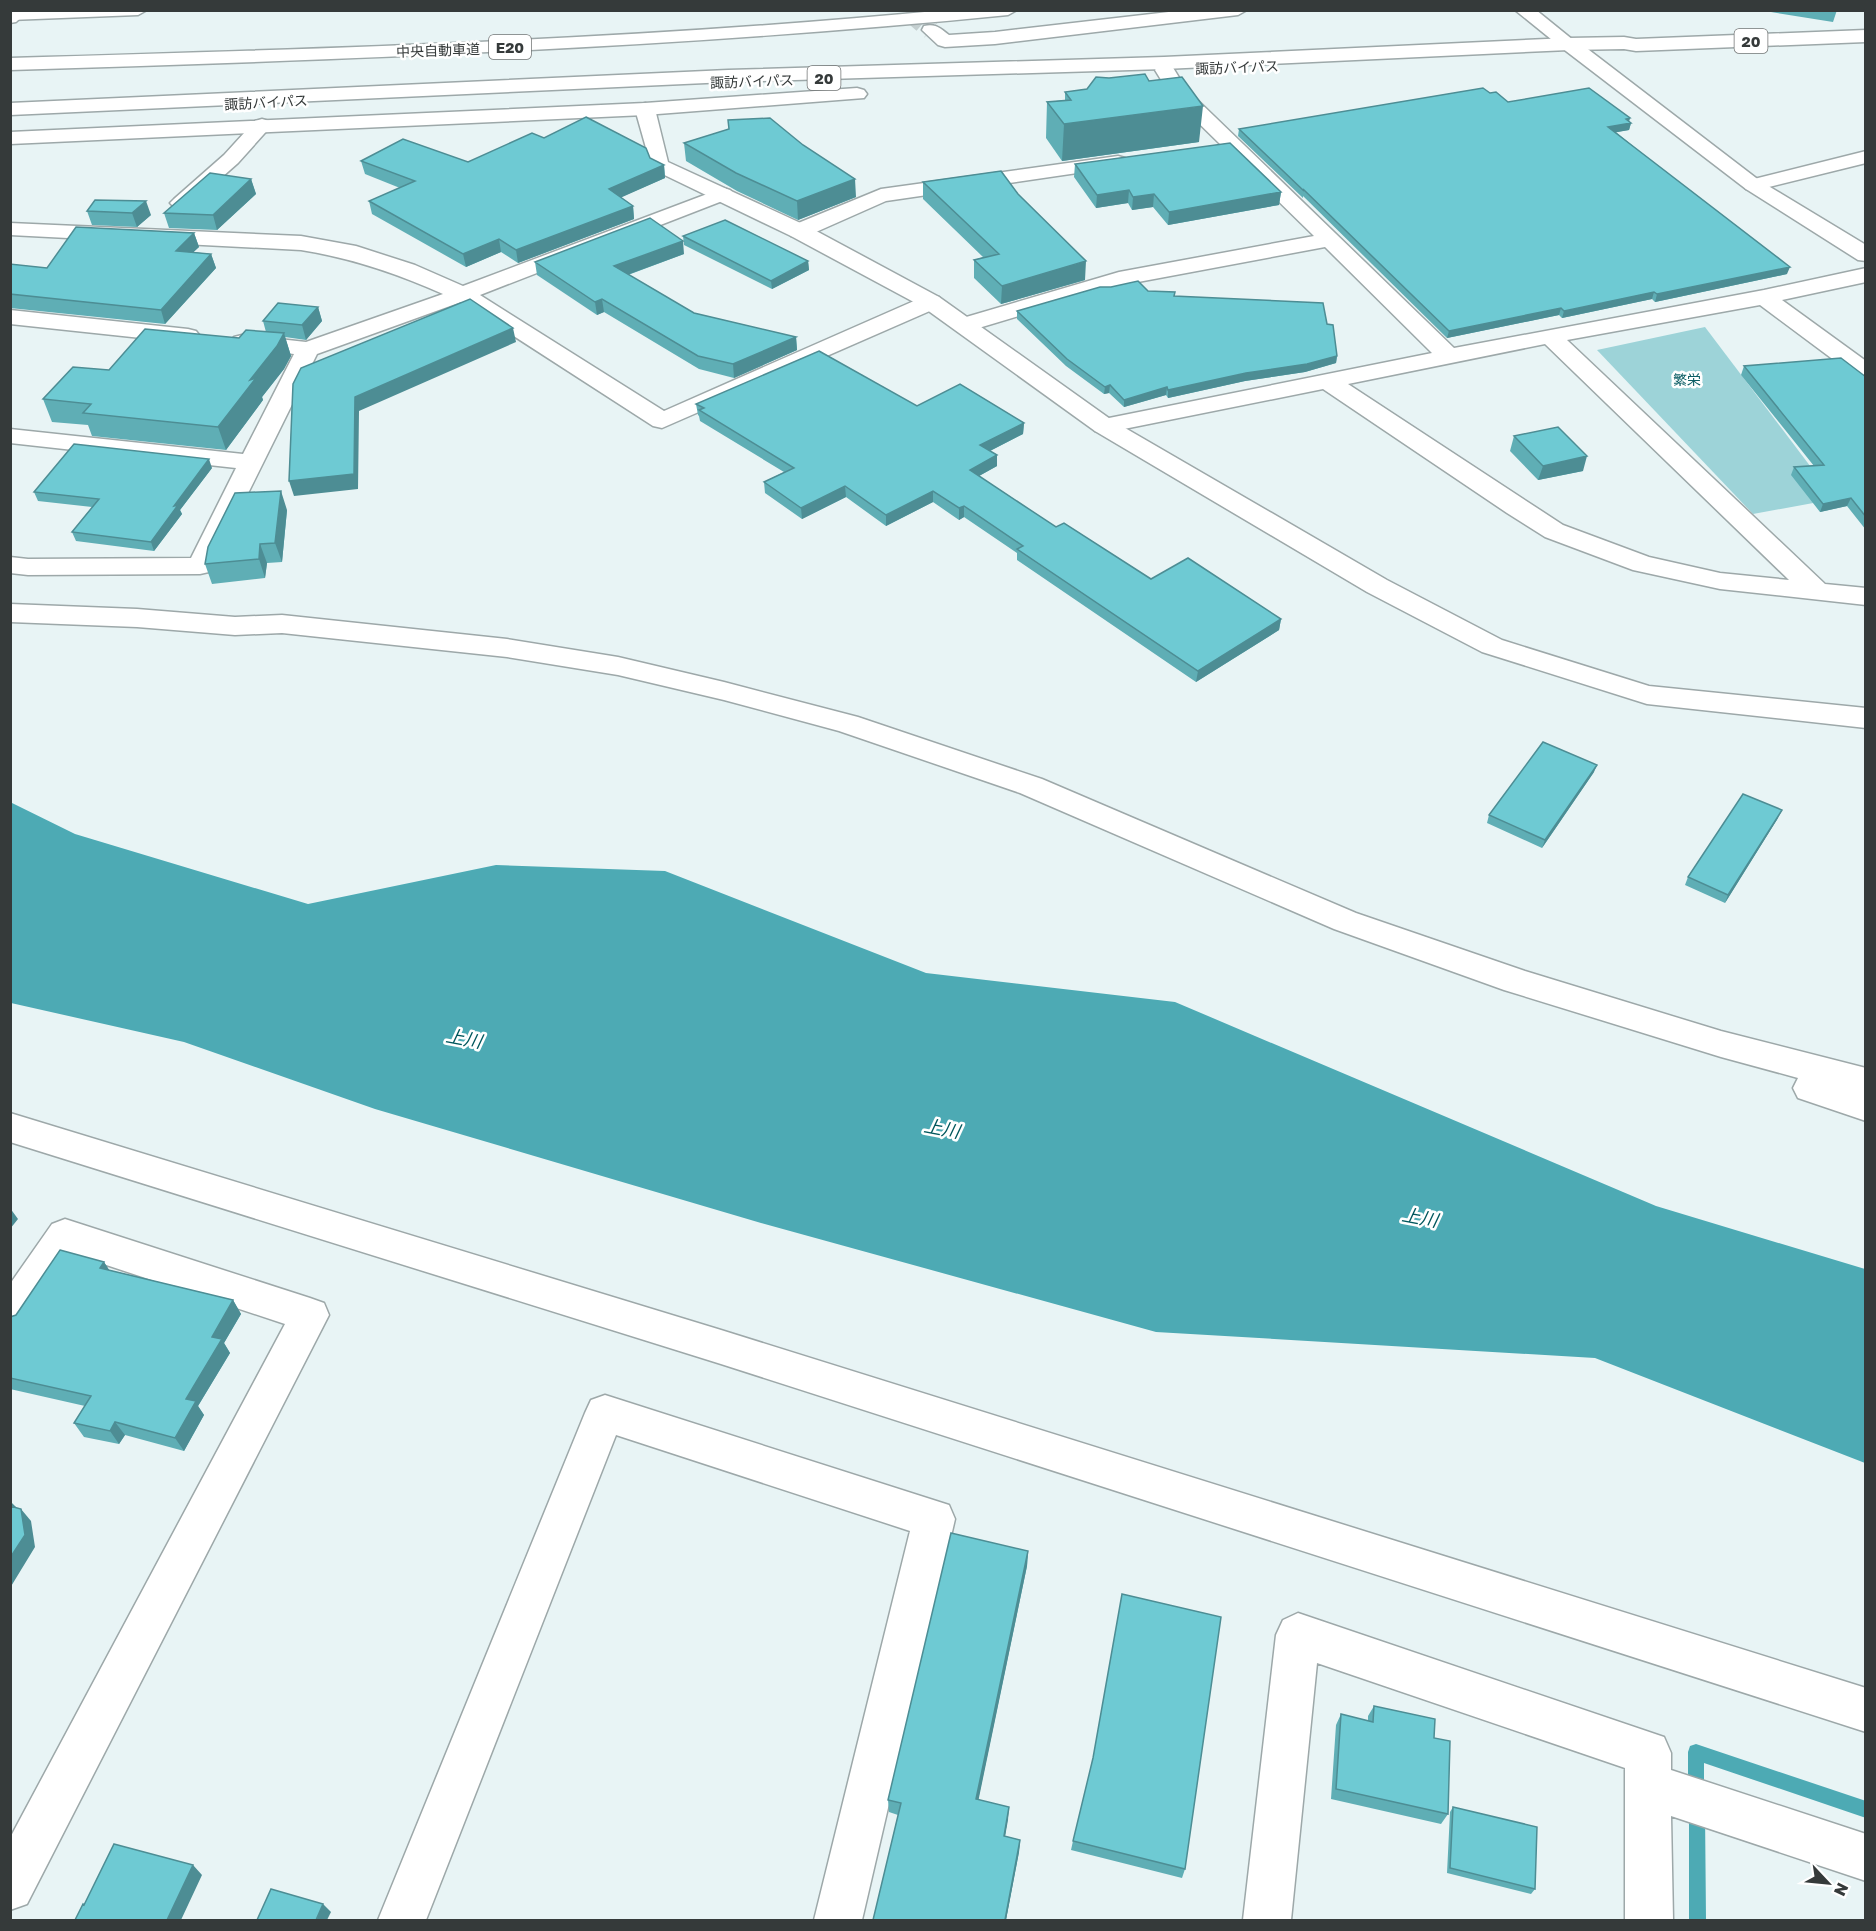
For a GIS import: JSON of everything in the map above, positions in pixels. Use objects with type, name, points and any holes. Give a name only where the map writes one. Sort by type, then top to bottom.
[{"type":"main road","points":[[14,14],[138,10]]},
{"type":"main road","name":"中央自動車道","points":[[10,51],[264,43],[502,32],[837,10]]},
{"type":"main road","name":"中央自動車道","points":[[10,64],[524,46],[788,30],[1008,10]]},
{"type":"main road","points":[[931,30],[945,41],[995,38],[1238,10]]},
{"type":"main road","points":[[1524,10],[1753,185],[1866,255]]},
{"type":"main road","name":"諏訪バイパス","points":[[10,109],[716,77],[1574,48],[1628,49],[1636,45],[1866,36]]},
{"type":"main road","name":"諏訪バイパス","points":[[10,113],[727,81],[1165,70],[1574,48]]},
{"type":"main road","name":"20","points":[[10,95],[749,65],[1050,64],[1063,66]]},
{"type":"main road","name":"20","points":[[906,89],[1134,74],[1138,70]]},
{"type":"main road","points":[[1165,70],[1178,92],[1449,356]]},
{"type":"main road","name":"20","points":[[10,138],[645,109],[872,92]]},
{"type":"main road","points":[[645,109],[659,165],[799,231],[931,302],[1104,426],[1377,586],[1492,646],[1647,695],[1866,718]]},
{"type":"main road","points":[[145,234],[231,159],[262,125]]},
{"type":"main road","points":[[1209,149],[1233,146]]},
{"type":"main road","points":[[1753,185],[1866,157]]},
{"type":"main road","points":[[799,231],[881,195],[1139,159]]},
{"type":"main road","points":[[10,317],[308,349],[463,294],[723,194]]},
{"type":"main road","points":[[10,229],[301,243],[348,251],[406,270],[463,294],[663,421],[931,302]]},
{"type":"main road","points":[[964,326],[1119,279],[1330,240]]},
{"type":"main road","points":[[1104,426],[1326,380],[1866,276]]},
{"type":"main road","points":[[1764,297],[1866,373]]},
{"type":"main road","points":[[1550,336],[1816,591]]},
{"type":"main road","points":[[10,565],[28,567],[200,566],[308,349]]},
{"type":"main road","points":[[1326,380],[1516,508],[1554,531],[1653,567],[1720,582],[1866,597]]},
{"type":"main road","points":[[10,436],[251,462]]},
{"type":"main road","points":[[10,613],[137,618],[235,626],[282,624],[460,643],[618,666],[724,691],[848,724],[1031,786],[1345,921],[1516,981],[1721,1044],[1866,1082]]},
{"type":"main road","points":[[1516,981],[1562,1006],[1866,1107]]},
{"type":"main road","points":[[10,1127],[744,1354],[1866,1710]]},
{"type":"main road","points":[[10,1316],[65,1235],[310,1315],[10,1887]]},
{"type":"main road","points":[[402,1920],[605,1413],[934,1519],[838,1920]]},
{"type":"main road","points":[[1267,1920],[1298,1635],[1648,1753],[1649,1920]]},
{"type":"main road","points":[[1648,1785],[1866,1858]]},
{"type":"green space","name":"繁栄","points":[[1705,327],[1835,499],[1753,514],[1597,350]]},
{"type":"water","name":"上川","points":[[10,802],[75,834],[308,904],[496,865],[665,871],[926,973],[1175,1002],[1656,1206],[1865,1269],[1865,1463],[1595,1358],[1156,1332],[761,1223],[375,1109],[184,1042],[11,1003]]},
{"type":"building","points":[[1145,74],[1149,81],[1182,77],[1203,106],[1064,124],[1047,102],[1071,100],[1065,92],[1087,89],[1096,77]]},
{"type":"building","points":[[1483,88],[1490,93],[1496,92],[1508,102],[1589,88],[1630,118],[1626,119],[1631,123],[1608,127],[1790,267],[1657,294],[1654,292],[1564,311],[1561,308],[1449,331],[1239,129]]},
{"type":"building","points":[[586,117],[646,148],[650,158],[664,165],[609,189],[633,206],[516,250],[499,239],[463,254],[369,201],[415,181],[361,161],[403,139],[468,162],[532,133],[544,138]]},
{"type":"building","points":[[770,118],[803,145],[855,179],[797,201],[736,173],[684,143],[729,129],[728,120]]},
{"type":"building","points":[[1230,143],[1281,192],[1169,212],[1154,194],[1133,197],[1129,190],[1097,195],[1075,164]]},
{"type":"building","points":[[1001,171],[1018,194],[1086,261],[1002,286],[974,260],[999,254],[923,182]]},
{"type":"building","points":[[210,173],[251,179],[213,215],[164,213]]},
{"type":"building","points":[[95,200],[146,201],[132,213],[87,211]]},
{"type":"building","points":[[650,218],[683,241],[614,266],[694,313],[796,337],[733,364],[698,356],[602,299],[595,302],[535,262]]},
{"type":"building","points":[[725,220],[808,261],[771,281],[683,236]]},
{"type":"building","points":[[76,227],[194,233],[176,251],[211,254],[161,310],[10,294],[10,264],[47,268]]},
{"type":"building","points":[[1138,281],[1148,291],[1175,292],[1174,296],[1323,303],[1327,324],[1333,325],[1337,356],[1307,364],[1246,373],[1168,390],[1167,387],[1124,400],[1110,385],[1105,387],[1067,359],[1017,311],[1100,287]]},
{"type":"building","points":[[470,299],[513,328],[355,397],[354,474],[289,481],[293,384],[301,368]]},
{"type":"building","points":[[278,303],[318,307],[302,325],[263,321]]},
{"type":"building","points":[[145,329],[239,338],[246,330],[284,333],[277,346],[250,380],[256,378],[218,427],[83,413],[91,404],[43,399],[73,367],[109,370]]},
{"type":"building","points":[[819,351],[917,406],[960,384],[1024,423],[980,445],[997,455],[970,470],[1056,527],[1064,523],[1151,579],[1188,558],[1281,619],[1198,671],[1017,549],[1023,546],[964,506],[959,508],[933,491],[886,515],[845,486],[801,508],[764,482],[794,468],[699,410],[704,408],[696,404]]},
{"type":"building","points":[[1841,358],[1866,377],[1866,517],[1851,498],[1823,504],[1794,467],[1824,465],[1744,366]]},
{"type":"building","points":[[1558,427],[1587,456],[1543,466],[1514,436]]},
{"type":"building","points":[[74,444],[209,459],[151,542],[72,532],[99,499],[34,492]]},
{"type":"building","points":[[281,491],[275,543],[260,544],[259,559],[205,564],[208,547],[235,493]]},
{"type":"building","points":[[1543,742],[1597,765],[1545,840],[1489,815]]},
{"type":"building","points":[[1743,794],[1782,810],[1728,895],[1688,877]]},
{"type":"building","points":[[60,1250],[104,1262],[100,1268],[233,1300],[212,1337],[222,1339],[186,1399],[196,1401],[175,1438],[115,1422],[110,1431],[74,1423],[91,1396],[10,1378],[10,1317],[16,1315]]},
{"type":"building","points":[[10,1506],[21,1509],[25,1535],[10,1558]]},
{"type":"building","points":[[951,1533],[1028,1551],[976,1799],[1009,1807],[1004,1836],[1020,1840],[1005,1920],[873,1920],[901,1803],[888,1800]]},
{"type":"building","points":[[1122,1594],[1221,1617],[1185,1869],[1073,1841],[1093,1758]]},
{"type":"building","points":[[1374,1706],[1435,1719],[1434,1738],[1450,1741],[1448,1814],[1336,1789],[1341,1714],[1373,1722]]},
{"type":"building","points":[[1453,1807],[1537,1827],[1535,1889],[1450,1868]]},
{"type":"building","points":[[114,1844],[193,1865],[167,1920],[75,1920]]},
{"type":"building","points":[[271,1889],[323,1904],[316,1920],[257,1920]]},
{"type":"waterway","points":[[1696,1793],[1696,1752],[1866,1810]]},
{"type":"waterway","points":[[1697,1811],[1698,1920]]},
{"type":"tunnel","points":[[908,10],[931,30]]}]
